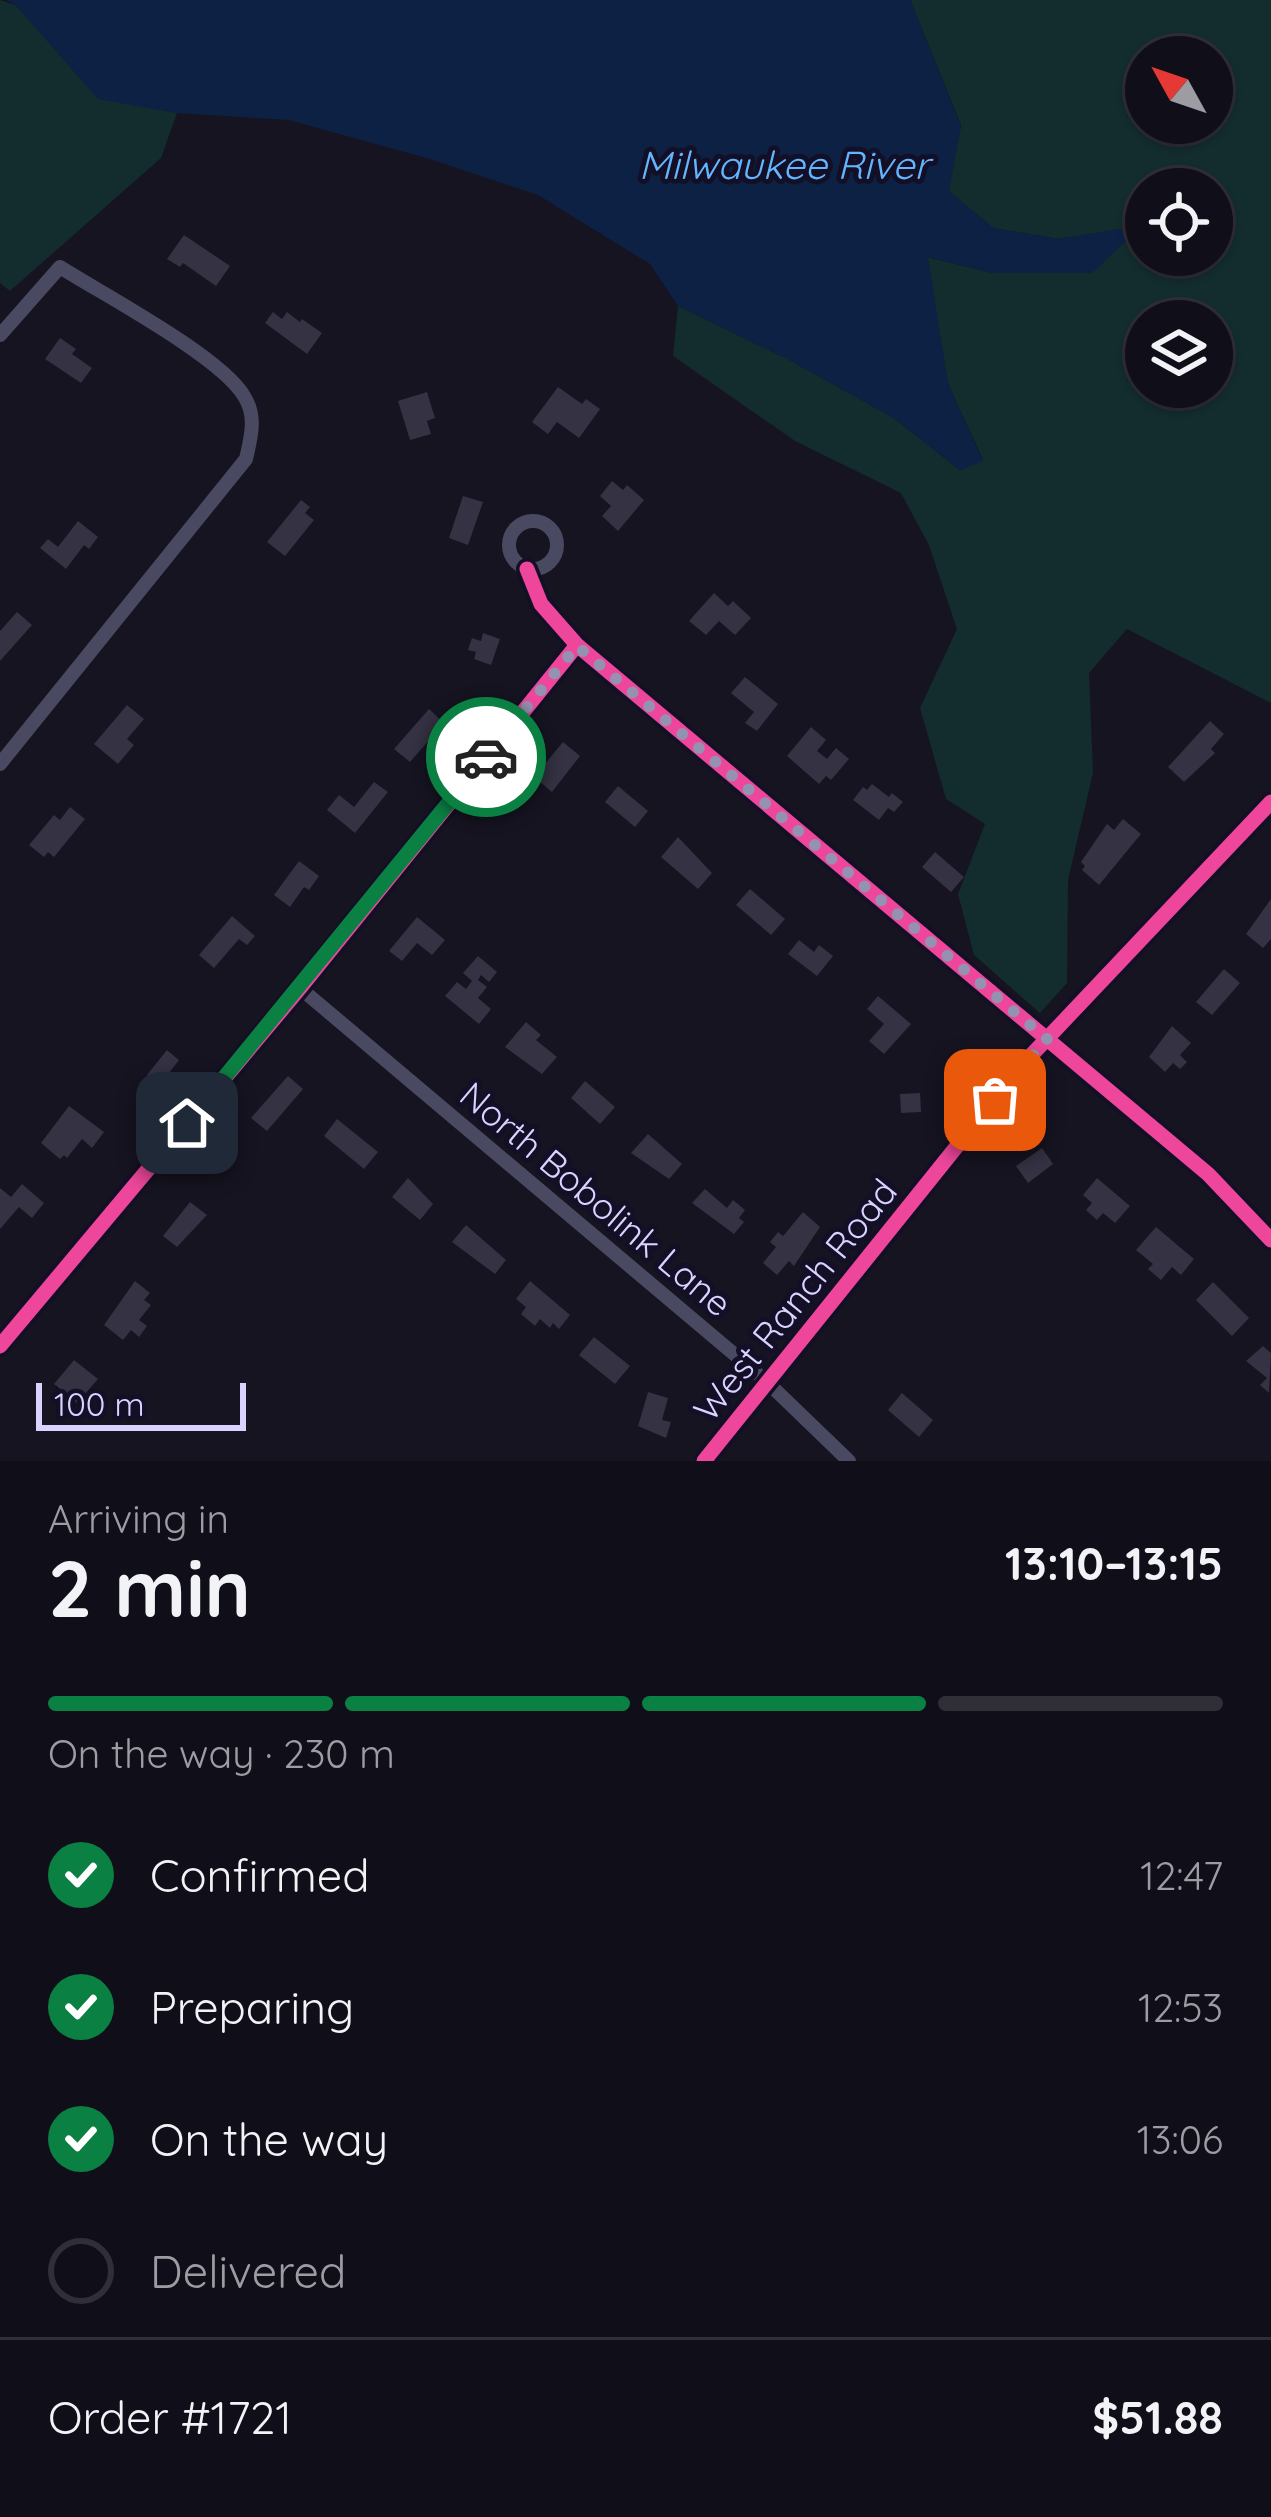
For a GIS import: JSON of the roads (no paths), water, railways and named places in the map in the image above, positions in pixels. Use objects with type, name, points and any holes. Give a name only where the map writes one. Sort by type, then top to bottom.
[{"type":"street","points":[[0,335],[60,267],[224,371],[247,398],[253,424],[246,459],[1,761]]},
{"type":"street","points":[[527,569],[541,604],[577,646],[1208,1174],[1271,1240]]},
{"type":"street","points":[[0,1346],[300,988],[577,646]]},
{"type":"street","points":[[1047,1039],[1271,802]]},
{"type":"street","name":"North Bobolink Lane","points":[[300,988],[766,1381],[849,1461]]},
{"type":"street","name":"West Ranch Road","points":[[704,1461],[1047,1039]]},
{"type":"water","name":"Milwaukee River","points":[[6,0],[910,0],[961,126],[949,191],[993,228],[1059,239],[1125,228],[1125,242],[1092,273],[993,273],[928,257],[948,384],[983,461],[960,470],[894,418],[678,306],[650,264],[538,195],[289,120],[177,113],[98,99],[16,5]]}]
